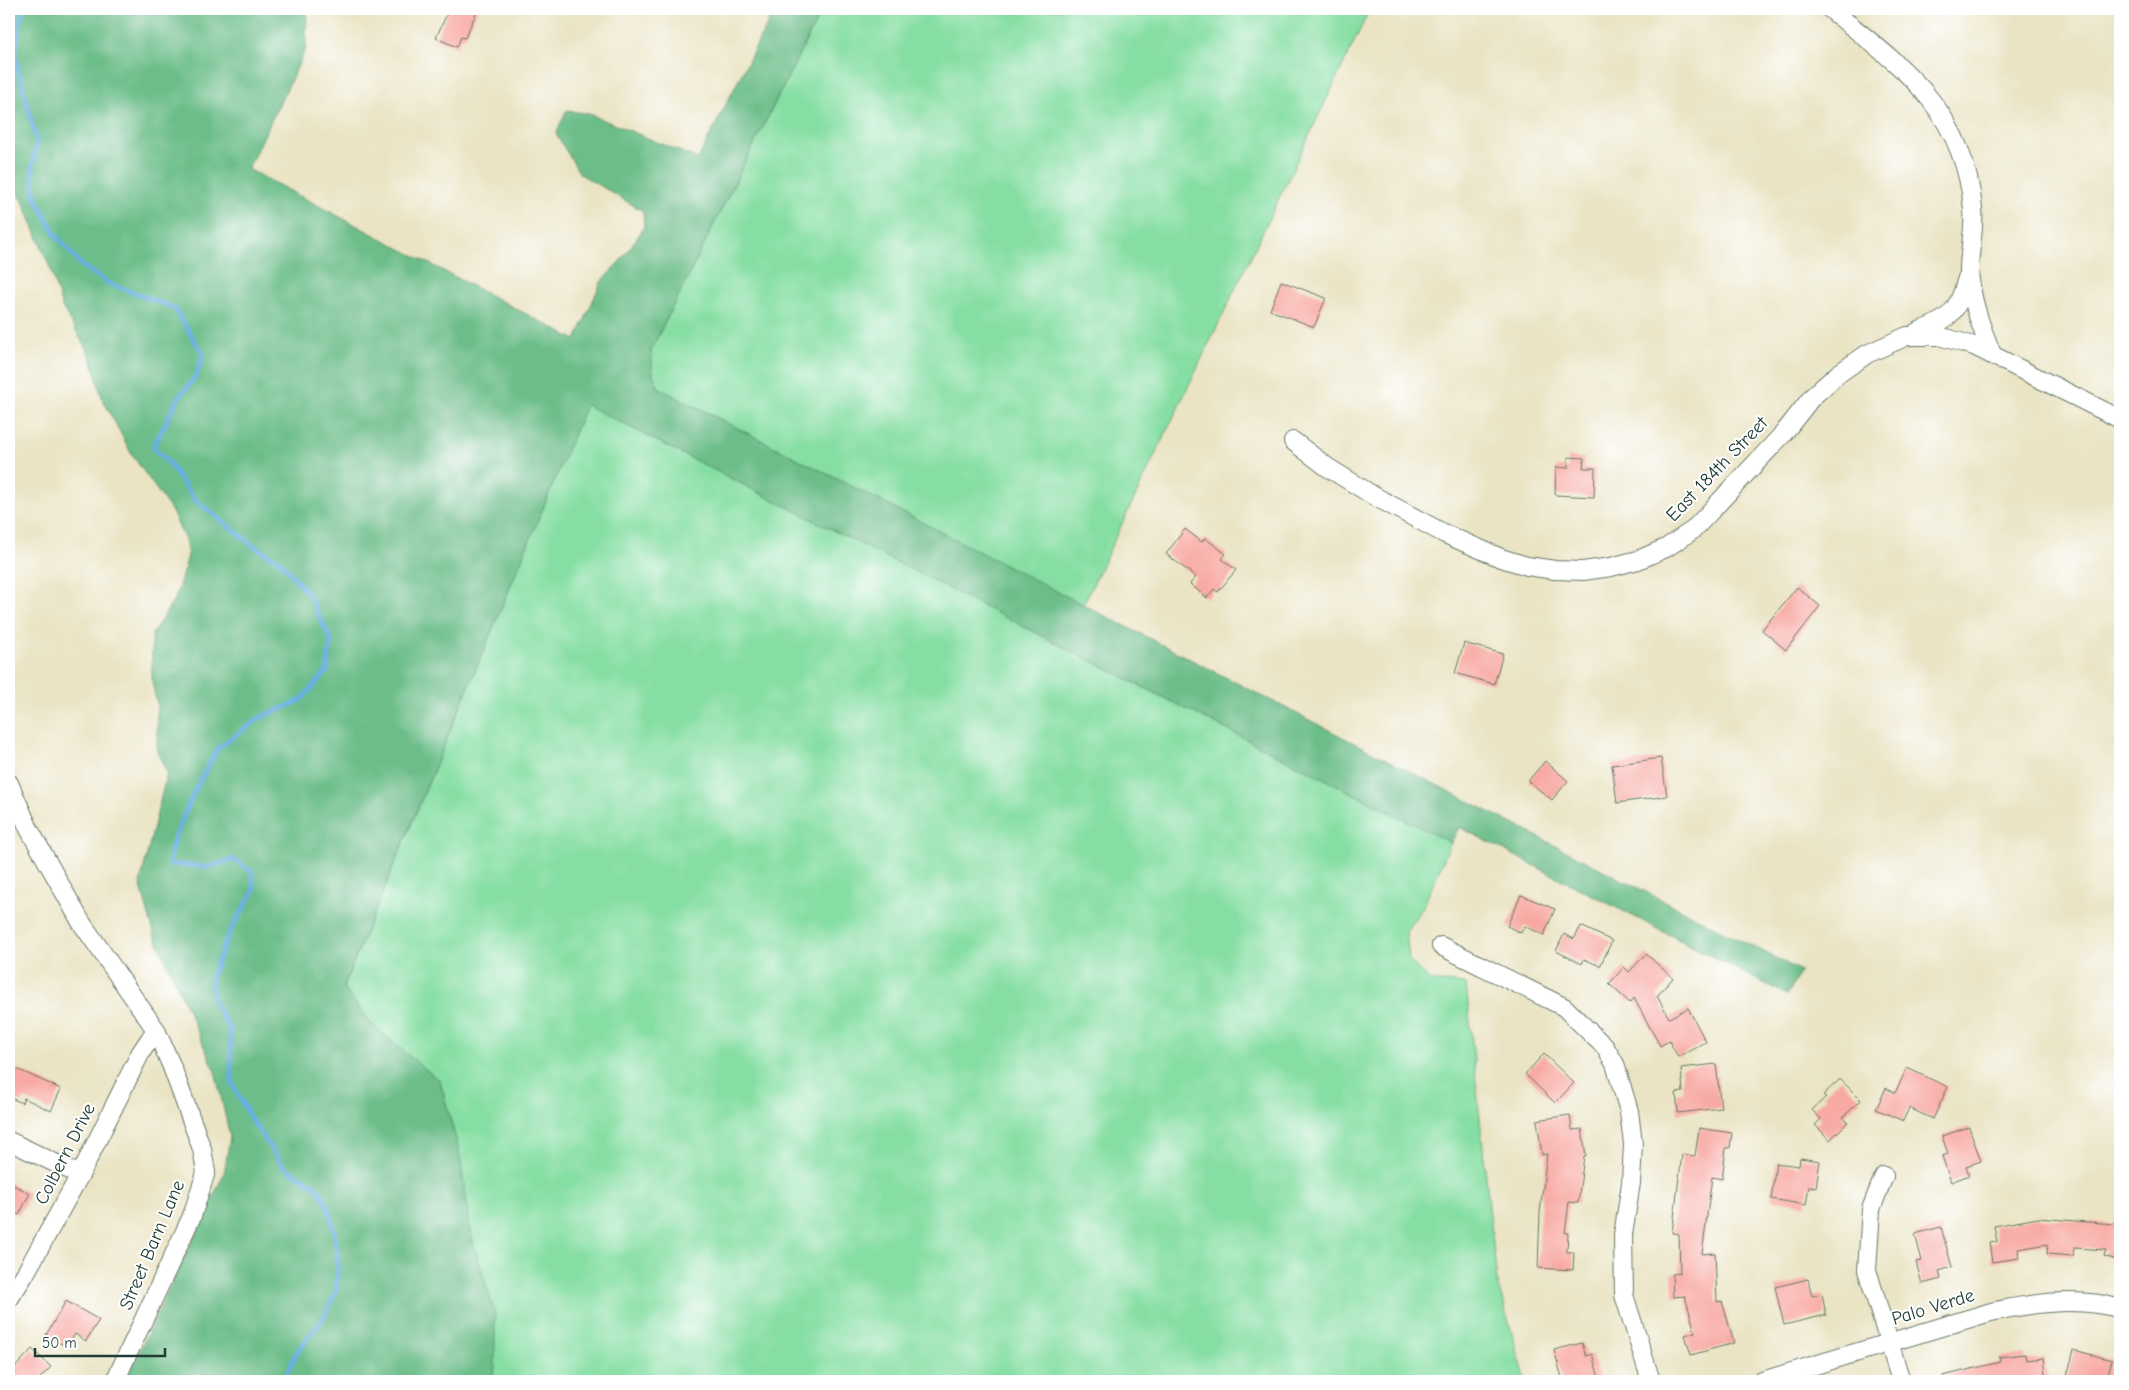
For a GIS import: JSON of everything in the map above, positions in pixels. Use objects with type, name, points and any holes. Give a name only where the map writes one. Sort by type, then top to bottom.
[{"type":"street","points":[[1830,9],[1900,65],[1928,94],[1944,118],[1959,147],[1969,178],[1974,210],[1969,268],[1971,290],[1978,318],[1992,354]]},
{"type":"street","name":"East 184th Street","points":[[1293,441],[1327,467],[1392,506],[1446,534],[1501,558],[1527,566],[1555,570],[1583,571],[1611,567],[1638,560],[1666,548],[1693,530],[1782,434],[1812,397],[1838,374],[1867,354],[1939,324],[1952,313],[1962,300],[1969,268]]},
{"type":"street","name":"East 184th Street","points":[[1907,336],[1950,338],[1974,346],[2120,419]]},
{"type":"street","name":"Street Barn Lane","points":[[9,783],[29,829],[81,922],[156,1030],[172,1066],[202,1148],[206,1172],[192,1216],[115,1381]]},
{"type":"street","points":[[1441,946],[1564,1007],[1605,1047],[1615,1064],[1629,1111],[1633,1144],[1631,1183],[1623,1235],[1624,1295],[1651,1381]]},
{"type":"street","name":"Colbern Drive","points":[[9,1299],[80,1175],[141,1052],[156,1030]]},
{"type":"street","points":[[9,1141],[80,1175]]},
{"type":"street","points":[[1884,1176],[1870,1209],[1867,1270],[1901,1381]]},
{"type":"street","name":"Palo Verde","points":[[1762,1381],[1991,1312],[2024,1305],[2082,1302],[2120,1309]]},
{"type":"green space","points":[[9,9],[307,9],[306,49],[248,169],[576,340],[601,282],[622,259],[644,228],[643,211],[580,174],[556,134],[566,111],[587,113],[698,159],[775,9],[822,9],[651,350],[653,375],[659,388],[1801,971],[1787,995],[1459,827],[1451,843],[586,405],[343,987],[371,1024],[440,1081],[459,1151],[472,1238],[495,1314],[495,1367],[491,1381],[125,1381],[224,1174],[230,1137],[215,1071],[154,934],[140,883],[167,773],[157,752],[157,705],[152,681],[152,634],[175,599],[188,556],[185,540],[171,510],[132,455],[102,398],[91,357],[62,307],[50,268],[22,199],[9,182]]},
{"type":"green space","points":[[822,9],[1370,9],[1083,605],[659,388],[653,375],[651,350]]},
{"type":"green space","points":[[586,405],[1451,843],[1423,907],[1406,931],[1409,960],[1430,981],[1466,984],[1497,1282],[1526,1381],[491,1381],[495,1367],[459,1151],[440,1082],[371,1024],[343,988]]},
{"type":"building","points":[[449,9],[478,9],[465,38],[461,37],[457,47],[436,38]]},
{"type":"building","points":[[1281,281],[1326,298],[1314,327],[1270,310]]},
{"type":"building","points":[[1568,457],[1584,458],[1583,468],[1595,468],[1594,497],[1555,495],[1556,467],[1568,468]]},
{"type":"building","points":[[1185,529],[1202,542],[1205,538],[1226,554],[1222,559],[1236,570],[1218,592],[1214,589],[1207,598],[1190,584],[1196,577],[1166,554]]},
{"type":"building","points":[[1797,587],[1820,606],[1786,650],[1762,630]]},
{"type":"building","points":[[1464,643],[1503,654],[1494,684],[1455,673]]},
{"type":"building","points":[[1661,758],[1667,796],[1617,803],[1612,765]]},
{"type":"building","points":[[1545,761],[1568,781],[1552,800],[1528,781]]},
{"type":"building","points":[[1521,895],[1555,909],[1544,935],[1524,926],[1521,933],[1507,926]]},
{"type":"building","points":[[1581,926],[1612,941],[1600,966],[1584,959],[1582,964],[1556,951],[1564,934],[1574,939]]},
{"type":"building","points":[[1646,954],[1673,978],[1657,996],[1669,1018],[1688,1008],[1706,1042],[1678,1057],[1669,1041],[1660,1046],[1634,998],[1630,1003],[1609,984],[1624,967],[1629,972]]},
{"type":"building","points":[[1544,1054],[1574,1083],[1555,1103],[1525,1074]]},
{"type":"building","points":[[1716,1064],[1721,1108],[1678,1113],[1676,1093],[1683,1092],[1681,1068]]},
{"type":"building","points":[[1907,1068],[1948,1087],[1933,1119],[1909,1108],[1903,1121],[1876,1109],[1886,1088],[1895,1093]]},
{"type":"building","points":[[17,1069],[61,1089],[51,1111],[24,1098],[22,1103],[9,1097],[9,1088]]},
{"type":"building","points":[[1840,1079],[1861,1100],[1843,1117],[1848,1122],[1830,1140],[1815,1125],[1821,1119],[1812,1110],[1826,1097],[1823,1095]]},
{"type":"building","points":[[1570,1115],[1572,1130],[1582,1129],[1586,1156],[1584,1156],[1578,1203],[1569,1202],[1565,1233],[1568,1233],[1567,1252],[1574,1252],[1573,1270],[1538,1268],[1540,1212],[1547,1154],[1542,1155],[1537,1120]]},
{"type":"building","points":[[1969,1127],[1981,1161],[1966,1166],[1969,1175],[1951,1182],[1942,1156],[1948,1154],[1942,1136]]},
{"type":"building","points":[[1699,1128],[1732,1133],[1730,1148],[1726,1148],[1722,1179],[1712,1177],[1702,1254],[1715,1253],[1717,1302],[1722,1301],[1734,1343],[1691,1355],[1685,1335],[1695,1332],[1685,1296],[1673,1297],[1672,1274],[1680,1273],[1679,1234],[1672,1233],[1682,1154],[1695,1156]]},
{"type":"building","points":[[1800,1158],[1820,1161],[1816,1187],[1809,1186],[1806,1205],[1771,1199],[1776,1163],[1799,1166]]},
{"type":"building","points":[[9,1183],[30,1193],[19,1215],[9,1210]]},
{"type":"building","points":[[2117,1215],[2120,1215],[2120,1261],[2104,1256],[2106,1250],[2074,1248],[2073,1256],[2047,1254],[2048,1244],[2018,1249],[2019,1258],[1992,1262],[1989,1243],[1997,1242],[1994,1226],[2038,1218],[2114,1224]]},
{"type":"building","points":[[1941,1227],[1952,1267],[1939,1271],[1941,1279],[1922,1284],[1916,1262],[1922,1261],[1915,1234]]},
{"type":"building","points":[[1808,1279],[1812,1296],[1822,1294],[1826,1315],[1784,1325],[1775,1287]]},
{"type":"building","points":[[66,1301],[99,1320],[86,1341],[75,1334],[67,1347],[46,1335]]},
{"type":"building","points":[[1582,1343],[1586,1356],[1592,1354],[1600,1381],[1563,1381],[1554,1350]]},
{"type":"building","points":[[32,1349],[51,1367],[37,1381],[9,1381],[9,1374]]},
{"type":"building","points":[[2074,1350],[2112,1360],[2106,1381],[2085,1381],[2067,1376]]},
{"type":"building","points":[[2025,1354],[2026,1360],[2044,1358],[2047,1381],[1943,1381],[1943,1376],[2000,1362],[1999,1357]]},
{"type":"waterway","points":[[24,9],[20,20],[15,56],[37,143],[32,168],[35,196],[55,234],[81,265],[108,283],[174,308],[203,354],[196,376],[179,397],[153,447],[168,462],[194,499],[255,547],[280,561],[308,594],[331,640],[327,671],[300,701],[261,717],[218,748],[194,792],[174,840],[169,864],[209,867],[233,859],[252,872],[254,891],[229,933],[211,977],[213,1000],[230,1030],[232,1083],[250,1118],[284,1167],[316,1186],[327,1204],[334,1229],[338,1264],[336,1292],[323,1319],[297,1352],[283,1381]]}]
